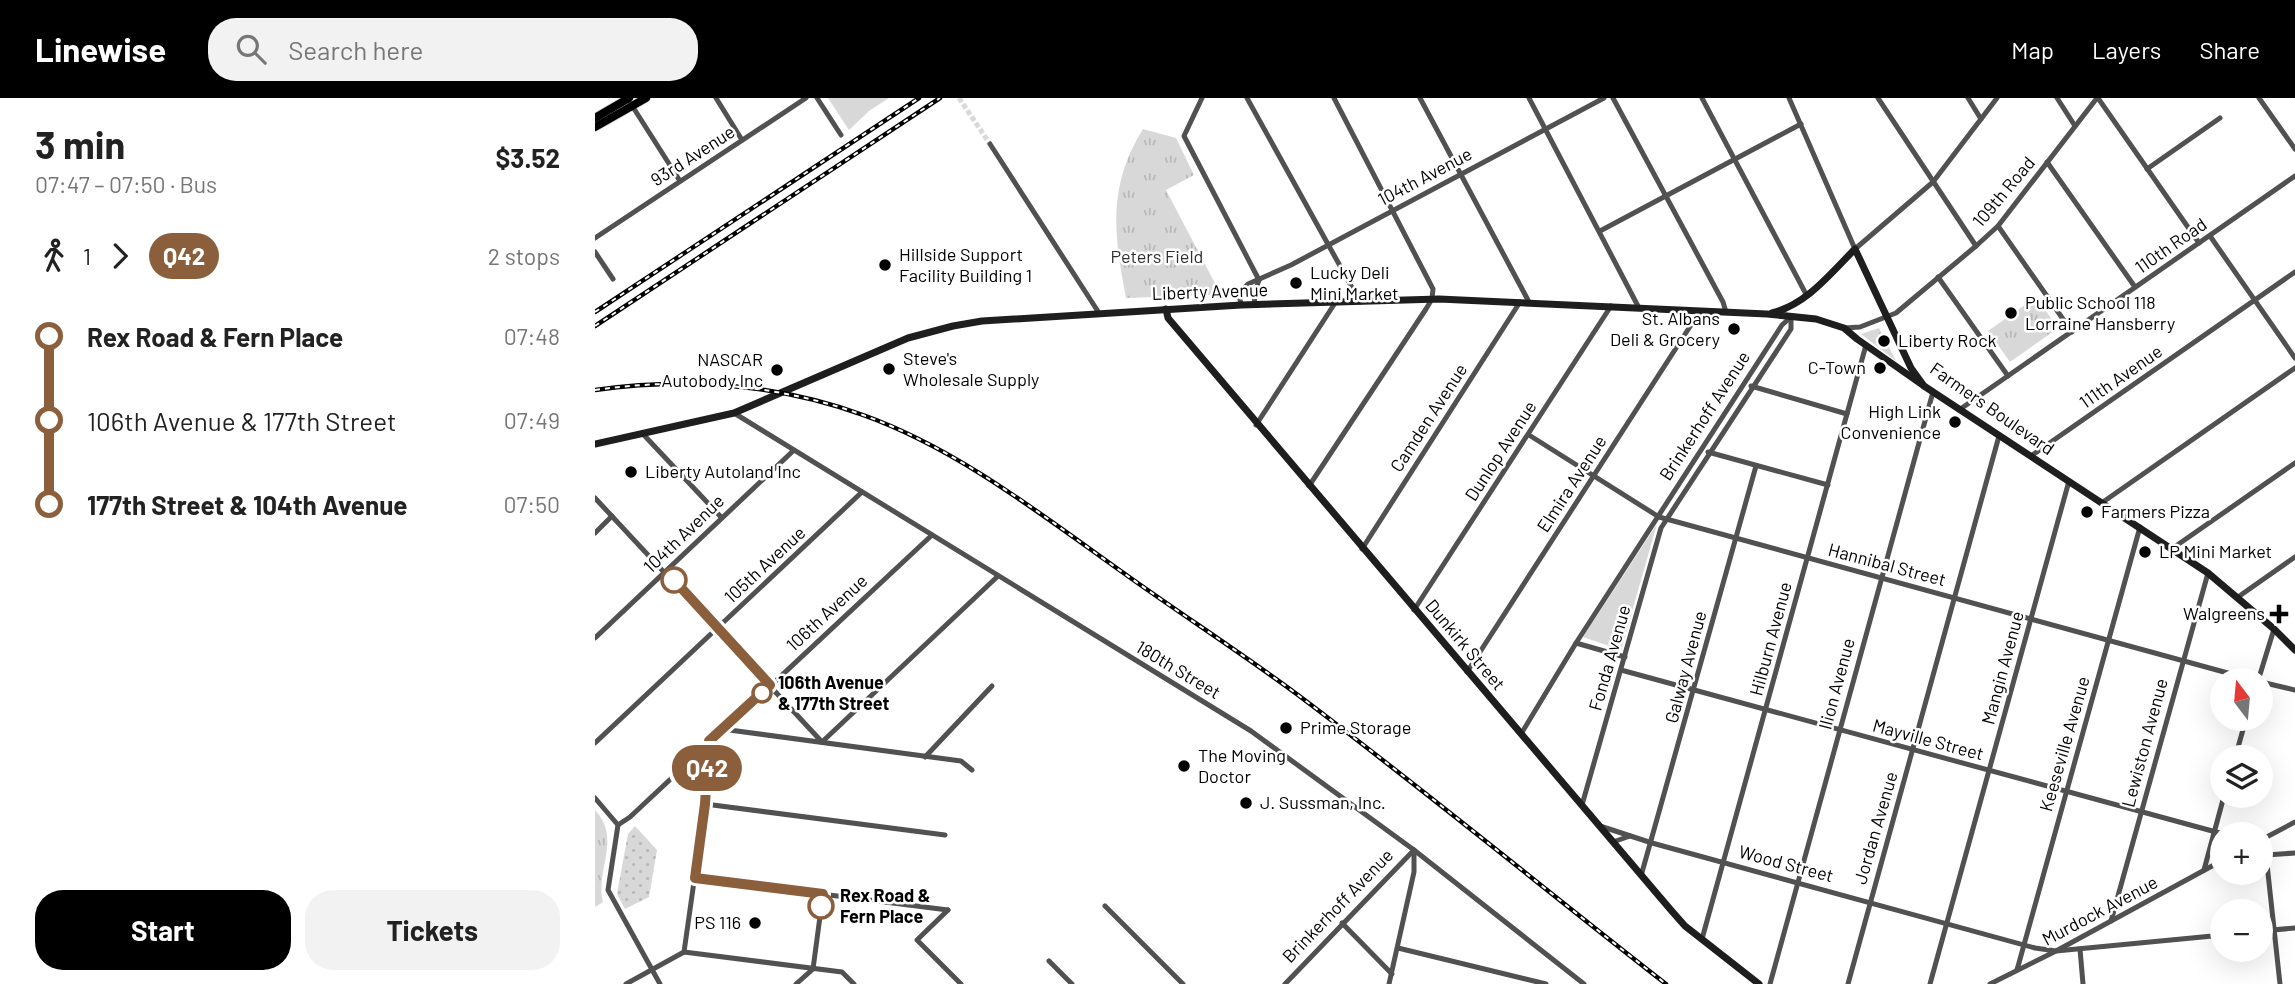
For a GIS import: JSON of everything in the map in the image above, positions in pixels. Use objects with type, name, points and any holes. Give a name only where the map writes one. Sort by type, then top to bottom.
[{"type":"main road","points":[[595,118],[629,100],[646,98]]},
{"type":"main road","points":[[595,127],[629,100]]},
{"type":"main road","points":[[1767,314],[1785,310],[1808,296],[1856,249]]},
{"type":"main road","name":"Farmers Boulevard","points":[[1856,249],[1911,368],[1924,386],[2173,548],[2238,597],[2295,650]]},
{"type":"main road","name":"Liberty Avenue","points":[[595,443],[734,413],[930,331],[993,319],[1241,305],[1432,299],[1767,314],[1816,319],[1845,328],[1924,386]]},
{"type":"main road","name":"Dunkirk Street","points":[[1166,309],[1168,318],[1256,425],[1641,876],[1685,926],[1759,984]]},
{"type":"street","points":[[716,98],[743,140]]},
{"type":"street","name":"93rd Avenue","points":[[595,237],[806,98]]},
{"type":"street","points":[[817,98],[841,135]]},
{"type":"street","points":[[1202,98],[1184,136],[1259,280],[1254,295],[1255,305]]},
{"type":"street","points":[[1247,98],[1360,302]]},
{"type":"street","points":[[1308,486],[1432,299],[1433,288],[1334,98]]},
{"type":"street","points":[[1420,98],[1529,302]]},
{"type":"street","points":[[1529,98],[1639,308]]},
{"type":"street","name":"104th Avenue","points":[[1241,305],[1241,290],[1604,98]]},
{"type":"street","points":[[1613,98],[1726,312]]},
{"type":"street","points":[[1702,98],[1808,296]]},
{"type":"street","points":[[1878,98],[1976,246]]},
{"type":"street","points":[[1968,98],[1981,119]]},
{"type":"street","points":[[1856,249],[1933,181],[1997,98]]},
{"type":"street","points":[[2057,98],[2075,126]]},
{"type":"street","points":[[2097,98],[2199,243]]},
{"type":"street","name":"109th Road","points":[[1887,317],[1998,226],[2097,98]]},
{"type":"street","points":[[2259,98],[2295,149]]},
{"type":"street","points":[[1790,101],[1798,99]]},
{"type":"street","points":[[629,100],[680,181]]},
{"type":"street","name":"Farmers Boulevard","points":[[1790,101],[1856,249]]},
{"type":"street","points":[[2147,169],[2220,118]]},
{"type":"street","points":[[1600,232],[1801,124]]},
{"type":"street","points":[[990,144],[1099,313]]},
{"type":"street","points":[[2047,162],[2135,287]]},
{"type":"street","name":"110th Road","points":[[1959,410],[2295,176]]},
{"type":"street","points":[[1998,226],[2072,331]]},
{"type":"street","points":[[2210,236],[2295,358]]},
{"type":"street","points":[[595,252],[613,279]]},
{"type":"street","name":"111th Avenue","points":[[2031,456],[2295,272]]},
{"type":"street","points":[[1938,277],[2008,376]]},
{"type":"street","name":"Camden Avenue","points":[[1362,549],[1520,302]]},
{"type":"street","points":[[1256,425],[1335,303]]},
{"type":"street","name":"Dunlop Avenue","points":[[1414,610],[1611,306]]},
{"type":"street","name":"Elmira Avenue","points":[[1467,672],[1700,311]]},
{"type":"street","name":"Brinkerhoff Avenue","points":[[1521,735],[1576,643],[1782,325],[1791,317]]},
{"type":"street","name":"Brinkerhoff Avenue","points":[[1667,519],[1791,329],[1791,317]]},
{"type":"street","name":"Liberty Avenue","points":[[1845,328],[1860,327],[1887,317]]},
{"type":"street","name":"Hilburn Avenue","points":[[1702,939],[1866,345]]},
{"type":"street","points":[[2103,502],[2295,368]]},
{"type":"street","points":[[1745,383],[1847,414]]},
{"type":"street","name":"Ilion Avenue","points":[[1770,984],[1933,392]]},
{"type":"street","name":"180th Street","points":[[734,413],[1251,731],[1415,850],[1584,984]]},
{"type":"street","points":[[642,433],[721,517]]},
{"type":"street","name":"Hannibal Street","points":[[1529,435],[1658,517],[2211,668]]},
{"type":"street","name":"Jordan Avenue","points":[[1848,984],[1999,436]]},
{"type":"street","points":[[1702,449],[1828,485]]},
{"type":"street","name":"104th Avenue","points":[[595,638],[793,451]]},
{"type":"street","points":[[2173,548],[2295,463]]},
{"type":"street","name":"Galway Avenue","points":[[1641,876],[1756,466]]},
{"type":"street","name":"Mangin Avenue","points":[[1930,984],[2069,481]]},
{"type":"street","name":"105th Avenue","points":[[595,743],[862,492]]},
{"type":"street","points":[[595,498],[823,742]]},
{"type":"street","points":[[595,533],[613,516]]},
{"type":"street","name":"Fonda Avenue","points":[[1582,805],[1661,528],[1667,519]]},
{"type":"street","name":"Keeseville Avenue","points":[[2017,970],[2140,527]]},
{"type":"street","name":"106th Avenue","points":[[618,825],[630,817],[932,535]]},
{"type":"street","points":[[2238,597],[2295,557]]},
{"type":"street","name":"Lewiston Avenue","points":[[2111,921],[2208,573]]},
{"type":"street","points":[[823,742],[998,576]]},
{"type":"street","points":[[2263,668],[2274,629]]},
{"type":"street","points":[[1576,643],[1625,657]]},
{"type":"street","name":"Mayville Street","points":[[1621,670],[2210,830]]},
{"type":"street","name":"Hannibal Street","points":[[2273,684],[2295,690]]},
{"type":"street","points":[[925,757],[992,686]]},
{"type":"street","points":[[722,729],[961,761],[972,770]]},
{"type":"street","points":[[684,952],[705,804],[709,741]]},
{"type":"street","points":[[595,798],[618,825],[608,890],[660,984]]},
{"type":"street","points":[[705,804],[945,835]]},
{"type":"street","points":[[2273,834],[2295,822]]},
{"type":"street","name":"Wood Street","points":[[1600,826],[1652,843],[1946,922],[2025,946],[2056,951]]},
{"type":"street","points":[[1613,842],[1630,836]]},
{"type":"street","points":[[2204,870],[2210,847]]},
{"type":"street","points":[[1389,984],[1414,872],[1415,850]]},
{"type":"street","name":"Brinkerhoff Avenue","points":[[1288,983],[1342,923],[1415,850]]},
{"type":"street","points":[[2273,855],[2295,853]]},
{"type":"street","name":"Murdock Avenue","points":[[1990,984],[2210,867]]},
{"type":"street","points":[[695,878],[948,910],[917,940],[961,984]]},
{"type":"street","points":[[2270,885],[2280,984]]},
{"type":"street","points":[[796,984],[813,969],[823,894]]},
{"type":"street","points":[[1105,906],[1183,984]]},
{"type":"street","points":[[1342,923],[1392,974]]},
{"type":"street","points":[[2275,929],[2295,928]]},
{"type":"street","points":[[2056,951],[2210,935]]},
{"type":"street","points":[[1398,948],[1546,984]]},
{"type":"street","points":[[2080,949],[2083,984]]},
{"type":"street","points":[[626,984],[684,952],[842,972],[854,984]]},
{"type":"street","points":[[1049,961],[1072,984]]},
{"type":"green space","points":[[828,98],[889,98],[869,111],[849,130]]},
{"type":"green space","name":"Peters Field","points":[[1143,129],[1176,138],[1194,175],[1166,190],[1219,291],[1209,295],[1126,298],[1117,232],[1119,191],[1131,150]]},
{"type":"green space","points":[[2036,297],[2058,328],[2010,362],[1988,331]]},
{"type":"green space","points":[[1879,328],[1896,361],[1861,334]]},
{"type":"green space","points":[[1657,524],[1621,650],[1583,637]]},
{"type":"green space","points":[[595,810],[607,832],[607,843],[601,890],[603,902],[595,907]]},
{"type":"green space","points":[[635,826],[657,850],[649,897],[625,909],[617,894],[628,834]]},
{"type":"tunnel","points":[[959,98],[990,144]]},
{"type":"railway","points":[[595,312],[919,98]]},
{"type":"railway","points":[[595,326],[940,98]]},
{"type":"railway","points":[[595,390],[663,384],[764,390],[830,404],[863,415],[935,447],[1036,510],[1298,695],[1666,984]]},
{"type":"bus line","name":"Q42","points":[[674,580],[770,685],[709,741],[705,804],[695,878],[823,894],[821,906]]},
{"type":"place","name":"Hillside Support Facility Building 1","points":[[885,265]]},
{"type":"place","name":"Lucky Deli Mini Market","points":[[1296,283]]},
{"type":"place","name":"Public School 118 Lorraine Hansberry","points":[[2011,313]]},
{"type":"place","name":"St. Albans Deli & Grocery","points":[[1734,329]]},
{"type":"place","name":"Liberty Rock","points":[[1884,341]]},
{"type":"place","name":"C-Town","points":[[1880,368]]},
{"type":"place","name":"Steve's Wholesale Supply","points":[[889,369]]},
{"type":"place","name":"NASCAR Autobody Inc","points":[[777,370]]},
{"type":"place","name":"High Link Convenience","points":[[1955,422]]},
{"type":"place","name":"Liberty Autoland Inc","points":[[631,472]]},
{"type":"place","name":"Farmers Pizza","points":[[2087,512]]},
{"type":"place","name":"LP Mini Market","points":[[2145,552]]},
{"type":"place","name":"Walgreens","points":[[2279,614]]},
{"type":"place","name":"106th Avenue & 177th Street","points":[[762,693]]},
{"type":"place","name":"Prime Storage","points":[[1286,728]]},
{"type":"place","name":"The Moving Doctor","points":[[1184,766]]},
{"type":"place","name":"J. Sussman, Inc.","points":[[1246,803]]},
{"type":"place","name":"Rex Road & Fern Place","points":[[821,906]]},
{"type":"place","name":"PS 116","points":[[755,923]]}]
